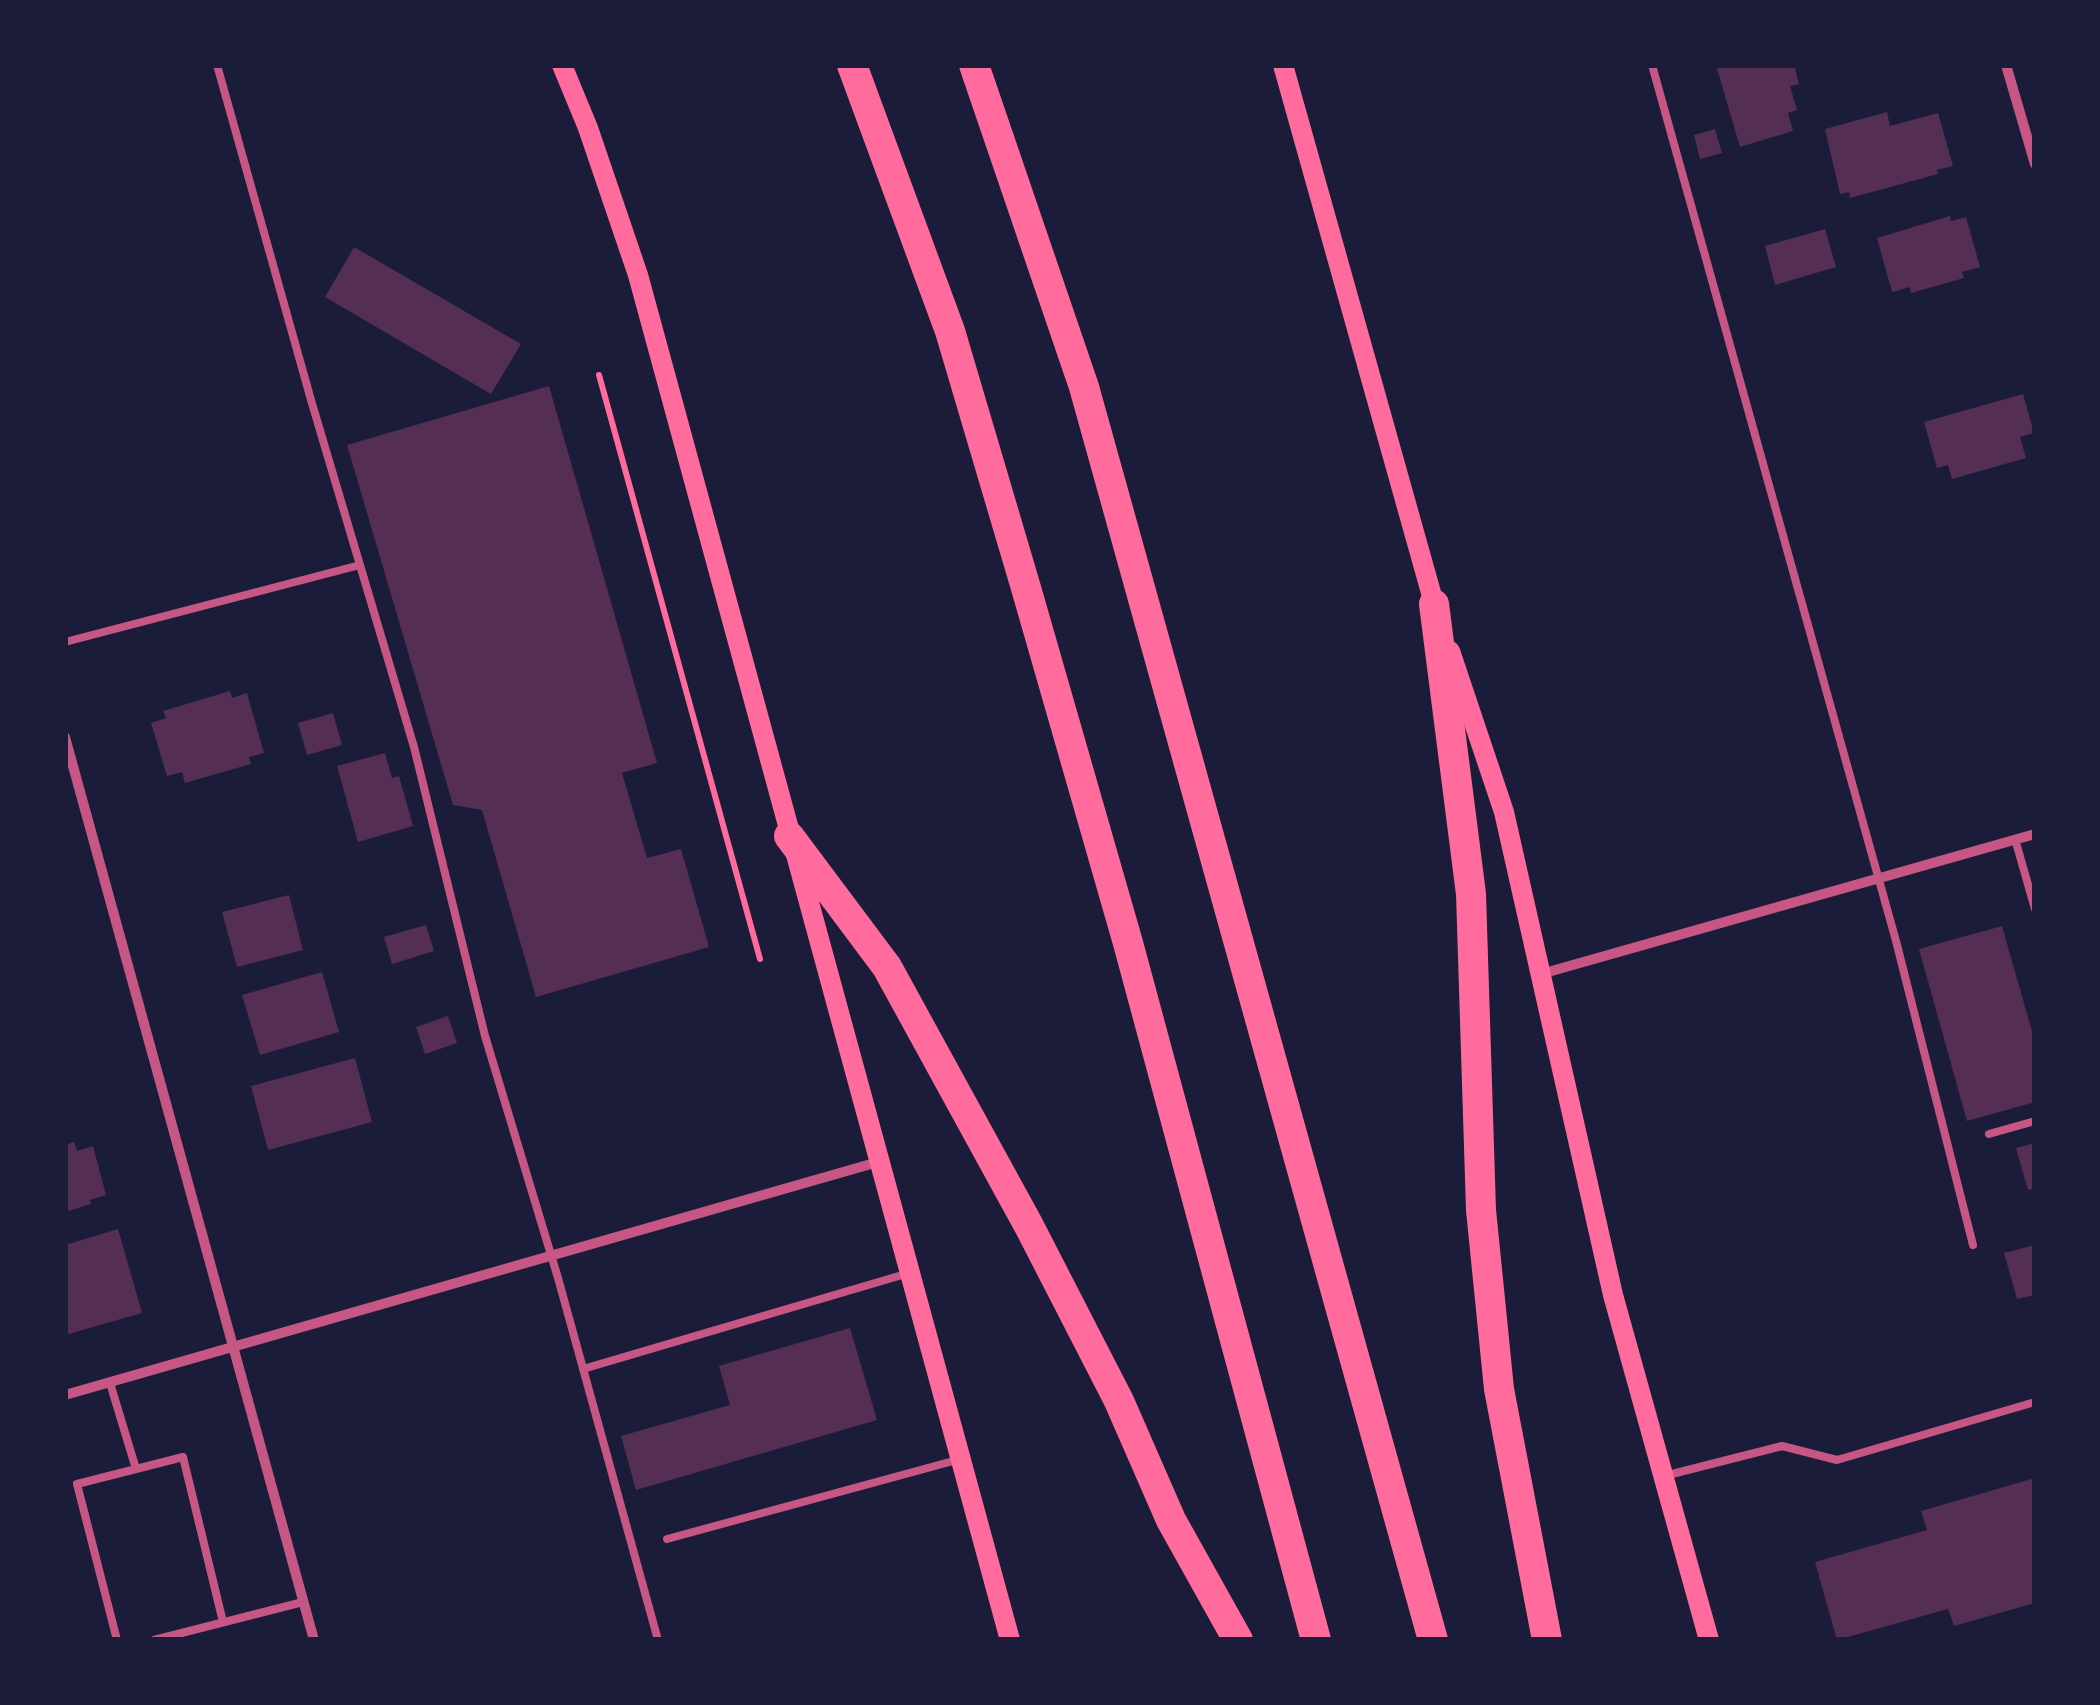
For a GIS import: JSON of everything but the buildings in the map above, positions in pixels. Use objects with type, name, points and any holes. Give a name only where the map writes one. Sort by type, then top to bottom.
[{"type":"highway","points":[[852,65],[950,332],[1026,588],[1128,944],[1316,1640]]},
{"type":"highway","points":[[974,65],[1084,387],[1434,1640]]},
{"type":"highway","points":[[1434,604],[1472,894],[1481,1210],[1500,1390],[1547,1640]]},
{"type":"highway","points":[[789,836],[887,967],[1029,1226],[1119,1401],[1172,1520],[1238,1640]]},
{"type":"main road","points":[[562,65],[588,128],[638,275],[1010,1640]]},
{"type":"main road","points":[[1283,65],[1434,604],[1504,812],[1614,1295],[1709,1640]]},
{"type":"street","points":[[2006,65],[2035,164]]},
{"type":"street","points":[[65,737],[314,1640]]},
{"type":"street","points":[[1541,974],[2035,834]]},
{"type":"street","points":[[65,1395],[878,1162]]},
{"type":"lane","points":[[217,65],[414,747],[485,1036],[558,1278],[658,1640]]},
{"type":"lane","points":[[1652,65],[1878,878],[1974,1245]]},
{"type":"lane","points":[[65,642],[360,565]]},
{"type":"lane","points":[[2015,839],[2035,909]]},
{"type":"lane","points":[[1989,1134],[2035,1121]]},
{"type":"lane","points":[[582,1368],[909,1273]]},
{"type":"lane","points":[[110,1382],[136,1469]]},
{"type":"lane","points":[[1664,1476],[1782,1446],[1837,1460],[2035,1402]]},
{"type":"lane","points":[[118,1640],[77,1484],[183,1457],[223,1622]]},
{"type":"lane","points":[[668,1538],[960,1460]]},
{"type":"lane","points":[[154,1640],[303,1602]]},
{"type":"path","points":[[599,375],[760,959]]}]
